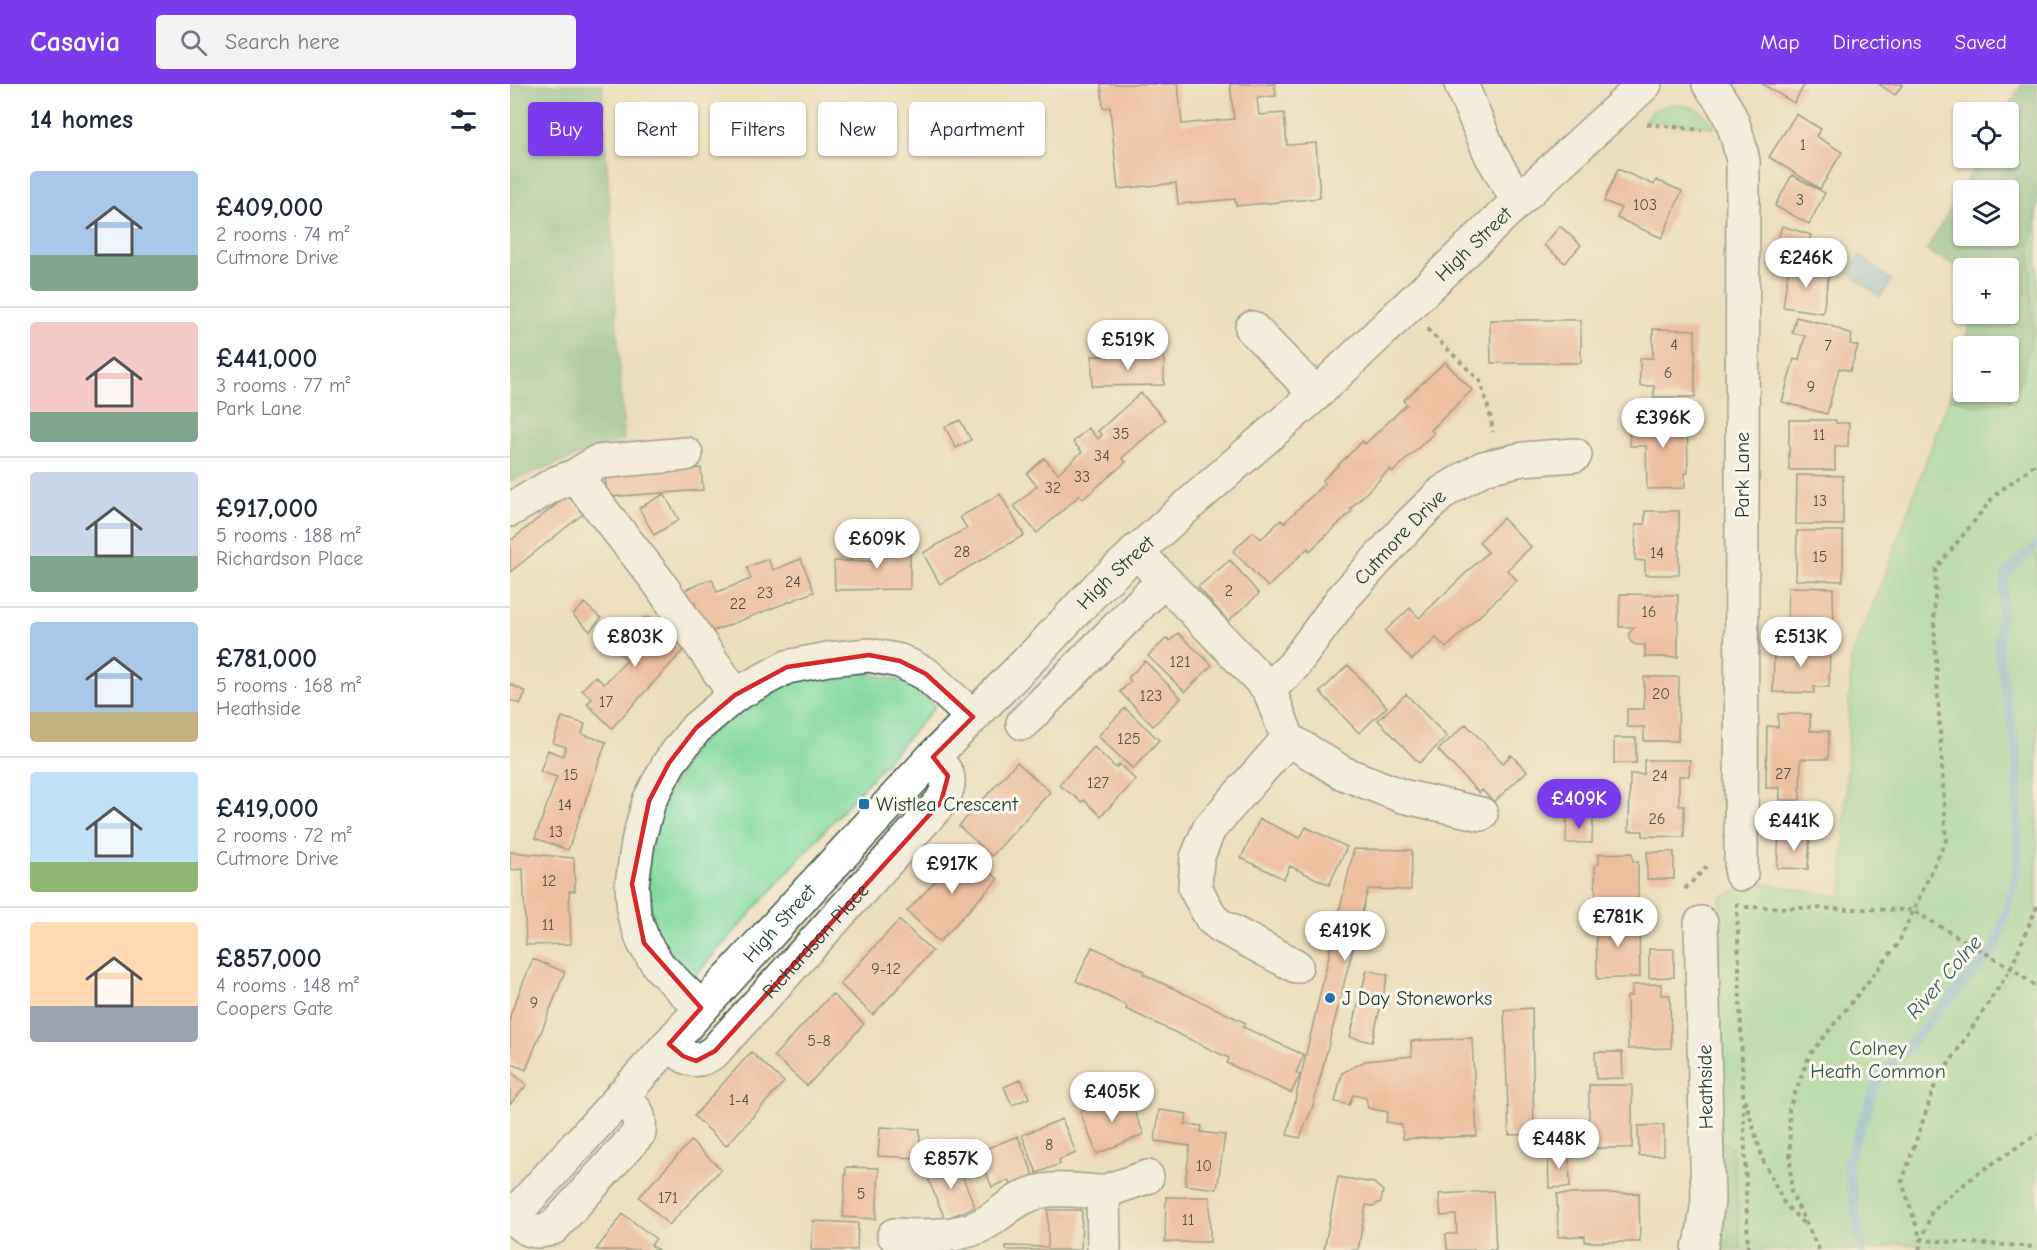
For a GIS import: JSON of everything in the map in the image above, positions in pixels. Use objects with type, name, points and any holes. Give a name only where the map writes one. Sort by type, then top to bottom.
[{"type":"street","points":[[1461,84],[1491,155],[1518,201]]},
{"type":"street","name":"High Street","points":[[511,1218],[809,890],[933,757],[1099,586],[1316,394],[1518,201],[1646,84]]},
{"type":"street","name":"Park Lane","points":[[1709,84],[1735,125],[1743,161],[1742,874]]},
{"type":"street","points":[[1252,328],[1316,394]]},
{"type":"street","points":[[510,510],[597,462],[686,454]]},
{"type":"street","name":"Cutmore Drive","points":[[1269,689],[1293,666],[1342,599],[1408,526],[1443,492],[1483,468],[1523,459],[1575,455]]},
{"type":"street","points":[[575,476],[657,580],[735,695]]},
{"type":"street","points":[[1136,551],[1269,689],[1288,739],[1343,772],[1392,792],[1481,814]]},
{"type":"street","points":[[1023,723],[1164,580]]},
{"type":"street","points":[[702,1008],[659,966],[644,943],[634,915],[632,884],[638,842],[649,801],[669,764],[696,728],[735,695],[787,667],[828,658],[869,655],[900,661],[926,674],[973,717]]},
{"type":"street","points":[[1288,739],[1209,829],[1197,858],[1195,888],[1212,920],[1296,966]]},
{"type":"street","name":"Richardson Place","points":[[669,1044],[683,1056],[696,1061],[705,1059],[715,1051],[941,802],[948,789],[948,777],[944,768],[933,757]]},
{"type":"street","name":"Heathside","points":[[1698,1250],[1701,1246],[1708,1201],[1701,923]]},
{"type":"street","points":[[894,1235],[951,1234],[976,1228],[994,1219],[1026,1196],[1058,1189],[1103,1192],[1147,1177]]},
{"type":"street","points":[[1103,1192],[1104,1250]]},
{"type":"path","points":[[1638,122],[1710,130]]},
{"type":"path","points":[[1407,309],[1480,381],[1486,394],[1493,431],[1483,468]]},
{"type":"path","points":[[1819,1250],[1791,1192],[1789,1109],[1809,1056],[1898,944],[1946,840],[1934,623],[1936,569],[1995,495],[2037,463]]},
{"type":"path","points":[[1742,874],[1736,907],[1748,1250]]},
{"type":"path","points":[[1921,1240],[1902,1182],[1935,1085],[2011,968],[2037,906]]},
{"type":"path","points":[[1736,907],[1912,910],[2011,968],[2037,987]]},
{"type":"path","points":[[1743,1092],[1763,1160],[1784,1203],[1808,1229]]},
{"type":"path","points":[[1919,1250],[1932,1210],[1977,1174],[2037,1134]]},
{"type":"path","points":[[1921,1240],[2037,1247]]},
{"type":"highlighted area","points":[[869,655],[900,661],[926,674],[973,717],[933,757],[948,776],[941,802],[715,1051],[696,1061],[683,1056],[669,1044],[701,1008],[644,943],[632,884],[649,801],[669,763],[696,728],[735,695],[787,667]]},
{"type":"green space","points":[[510,84],[602,84],[624,439],[510,481]]},
{"type":"green space","points":[[2022,84],[2037,84],[2037,206],[2030,250],[2033,332],[2019,384],[2019,336],[1966,336],[1969,324],[2019,324],[2019,258],[1953,258],[1953,264],[1926,251],[1953,204],[1953,246],[2019,246],[2019,180],[1966,180],[1973,168],[2019,168],[2019,102],[2011,102]]},
{"type":"green space","points":[[1674,104],[1698,110],[1715,127],[1645,121],[1653,111]]},
{"type":"green space","name":"Colney Heath Common","points":[[2037,206],[2037,1250],[1960,1250],[1900,1243],[1877,1250],[1741,1250],[1733,1148],[1717,1140],[1720,898],[1754,882],[1842,897],[1851,659],[1884,578],[1949,398],[1953,399],[1953,402],[1978,406],[2019,402],[2019,371],[2033,332],[2030,250]]},
{"type":"green space","points":[[1953,383],[1953,399],[1949,398]]},
{"type":"green space","points":[[1964,402],[2008,402],[1978,406]]},
{"type":"green space","points":[[859,671],[908,683],[936,706],[691,980],[676,966],[656,932],[645,873],[662,804],[692,750],[735,711],[801,677]]},
{"type":"green space","points":[[1717,1140],[1733,1148],[1741,1250],[1716,1250]]},
{"type":"water","points":[[1860,255],[1892,281],[1880,297],[1848,272]]},
{"type":"building","points":[[1101,84],[1178,84],[1182,124],[1234,119],[1230,84],[1275,84],[1276,96],[1257,98],[1259,115],[1284,113],[1287,145],[1316,143],[1320,198],[1236,206],[1235,199],[1178,204],[1176,183],[1118,189],[1110,107],[1103,108]]},
{"type":"building","points":[[1762,84],[1805,84],[1794,103]]},
{"type":"building","points":[[1879,84],[1903,84],[1895,95]]},
{"type":"building","points":[[1796,114],[1821,129],[1816,136],[1842,152],[1820,189],[1769,157]]},
{"type":"building","points":[[1618,169],[1654,185],[1656,180],[1682,191],[1662,238],[1617,218],[1621,208],[1604,201]]},
{"type":"building","points":[[1792,175],[1825,193],[1809,224],[1775,206]]},
{"type":"building","points":[[1560,226],[1581,245],[1565,263],[1544,245]]},
{"type":"building","points":[[1782,226],[1811,235],[1806,251],[1777,242]]},
{"type":"building","points":[[1789,265],[1829,271],[1823,313],[1783,307]]},
{"type":"building","points":[[1796,317],[1829,325],[1852,335],[1850,344],[1858,346],[1850,371],[1839,368],[1827,414],[1782,402],[1794,359],[1799,360],[1805,336],[1792,333]]},
{"type":"building","points":[[1490,320],[1581,320],[1581,363],[1491,363]]},
{"type":"building","points":[[1653,329],[1695,330],[1695,397],[1654,397],[1654,386],[1640,386],[1640,358],[1653,358]]},
{"type":"building","points":[[1092,356],[1164,356],[1164,385],[1092,386]]},
{"type":"building","points":[[1445,362],[1472,390],[1431,430],[1434,433],[1393,472],[1390,469],[1350,509],[1353,510],[1310,551],[1308,548],[1268,587],[1233,551],[1253,532],[1261,539],[1281,520],[1284,523],[1363,441],[1365,444],[1407,404],[1403,401]]},
{"type":"building","points":[[1141,393],[1165,420],[1122,458],[1126,462],[1083,499],[1080,495],[1037,533],[1014,506],[1037,486],[1027,474],[1044,458],[1058,473],[1082,452],[1073,442],[1088,428],[1098,439],[1102,435],[1098,431]]},
{"type":"building","points":[[1687,416],[1688,473],[1685,473],[1685,488],[1647,489],[1646,446],[1630,446],[1629,417]]},
{"type":"building","points":[[960,420],[971,440],[956,448],[945,427]]},
{"type":"building","points":[[1789,420],[1836,420],[1836,423],[1849,423],[1848,446],[1835,446],[1835,470],[1789,470]]},
{"type":"building","points":[[701,468],[703,490],[607,497],[605,475]]},
{"type":"building","points":[[1797,475],[1843,476],[1843,525],[1796,524]]},
{"type":"building","points":[[664,494],[679,520],[654,535],[639,508]]},
{"type":"building","points":[[1000,494],[1024,535],[940,584],[923,553],[967,528],[960,517]]},
{"type":"building","points":[[568,495],[583,514],[510,572],[510,541]]},
{"type":"building","points":[[1645,511],[1679,511],[1679,575],[1645,575],[1645,561],[1635,560],[1636,524],[1645,524]]},
{"type":"building","points":[[1503,518],[1531,547],[1507,570],[1517,580],[1446,648],[1436,638],[1412,660],[1385,631],[1410,608],[1419,618],[1488,552],[1479,542]]},
{"type":"building","points":[[1797,531],[1843,531],[1843,581],[1796,580]]},
{"type":"building","points":[[873,543],[910,543],[910,589],[835,590],[834,561],[873,561]]},
{"type":"building","points":[[768,559],[773,570],[801,559],[814,592],[706,634],[695,603],[685,607],[679,592],[712,579],[717,592],[751,579],[747,567]]},
{"type":"building","points":[[1230,560],[1259,594],[1228,621],[1198,587]]},
{"type":"building","points":[[1788,587],[1833,588],[1834,635],[1787,635]]},
{"type":"building","points":[[1620,594],[1678,595],[1678,657],[1645,657],[1645,645],[1636,645],[1631,642],[1629,633],[1635,627],[1619,627]]},
{"type":"building","points":[[584,603],[601,618],[590,631],[573,615]]},
{"type":"building","points":[[643,618],[650,618],[659,626],[664,621],[689,644],[612,728],[587,704],[592,699],[582,690],[595,676],[604,684],[627,660],[608,642],[627,621],[638,632],[638,625]]},
{"type":"building","points":[[1178,633],[1212,665],[1185,692],[1148,656],[1167,638],[1170,641]]},
{"type":"building","points":[[1782,641],[1830,646],[1829,687],[1814,687],[1814,693],[1773,692],[1774,654],[1783,655]]},
{"type":"building","points":[[1145,661],[1181,698],[1153,726],[1120,692],[1131,681],[1128,678]]},
{"type":"building","points":[[1348,665],[1387,707],[1359,733],[1320,692]]},
{"type":"building","points":[[1644,677],[1679,677],[1678,741],[1644,741],[1644,727],[1627,727],[1627,709],[1644,709]]},
{"type":"building","points":[[510,684],[526,692],[520,704],[510,700]]},
{"type":"building","points":[[1406,694],[1447,737],[1419,763],[1378,720]]},
{"type":"building","points":[[1125,708],[1159,740],[1133,769],[1098,736]]},
{"type":"building","points":[[1778,714],[1810,714],[1810,731],[1829,731],[1828,759],[1801,759],[1800,800],[1780,800],[1780,788],[1766,788],[1767,726],[1778,727]]},
{"type":"building","points":[[562,717],[585,724],[582,734],[606,742],[568,850],[535,838],[557,777],[540,772],[548,750],[563,756],[566,747],[553,743]]},
{"type":"building","points":[[1466,724],[1503,763],[1511,755],[1527,771],[1494,802],[1482,790],[1479,793],[1438,750]]},
{"type":"building","points":[[1614,738],[1636,738],[1636,763],[1614,763]]},
{"type":"building","points":[[1094,747],[1116,768],[1119,764],[1136,780],[1101,816],[1084,800],[1082,802],[1059,785]]},
{"type":"building","points":[[1644,760],[1690,760],[1689,776],[1679,776],[1679,806],[1684,806],[1684,837],[1643,836],[1643,831],[1629,831],[1630,774],[1644,774]]},
{"type":"building","points":[[1017,762],[1050,792],[992,856],[959,826]]},
{"type":"building","points":[[1567,817],[1593,818],[1592,843],[1566,843]]},
{"type":"building","points":[[1260,819],[1300,838],[1306,827],[1347,847],[1329,885],[1290,866],[1284,879],[1241,858]]},
{"type":"building","points":[[1779,835],[1810,836],[1808,869],[1777,868]]},
{"type":"building","points":[[966,849],[998,879],[939,942],[907,911]]},
{"type":"building","name":"J Day Stoneworks","points":[[1354,849],[1412,850],[1411,890],[1368,889],[1313,1106],[1300,1138],[1287,1135]]},
{"type":"building","points":[[510,852],[574,858],[575,891],[569,891],[571,944],[526,945],[523,869],[510,870]]},
{"type":"building","points":[[1647,852],[1674,852],[1674,879],[1647,879]]},
{"type":"building","points":[[1632,853],[1633,862],[1638,862],[1638,912],[1596,912],[1595,865],[1599,864],[1599,854]]},
{"type":"building","points":[[1639,918],[1640,977],[1597,979],[1596,919]]},
{"type":"building","points":[[899,920],[932,951],[873,1015],[840,984]]},
{"type":"building","points":[[1092,947],[1246,1023],[1243,1027],[1304,1055],[1296,1073],[1300,1075],[1291,1093],[1227,1063],[1229,1058],[1126,1009],[1127,1006],[1076,981]]},
{"type":"building","points":[[1649,949],[1674,949],[1674,977],[1649,978]]},
{"type":"building","points":[[533,959],[565,972],[526,1070],[510,1063],[510,1015]]},
{"type":"building","points":[[1367,970],[1388,975],[1372,1042],[1350,1037]]},
{"type":"building","points":[[1661,984],[1661,995],[1670,995],[1671,1048],[1628,1049],[1627,996],[1632,996],[1632,985]]},
{"type":"building","points":[[832,994],[864,1024],[807,1086],[774,1056]]},
{"type":"building","points":[[1532,1008],[1534,1134],[1509,1135],[1504,1010]]},
{"type":"building","points":[[1472,1038],[1477,1136],[1403,1139],[1402,1125],[1386,1122],[1388,1112],[1368,1108],[1366,1098],[1353,1095],[1349,1105],[1335,1102],[1342,1073],[1365,1061],[1412,1056],[1411,1041]]},
{"type":"building","points":[[751,1052],[784,1082],[726,1146],[694,1116]]},
{"type":"building","points":[[1595,1052],[1622,1052],[1623,1078],[1596,1079]]},
{"type":"building","points":[[510,1071],[527,1085],[510,1104]]},
{"type":"building","points":[[1021,1079],[1029,1098],[1012,1105],[1004,1087]]},
{"type":"building","points":[[1589,1085],[1632,1085],[1632,1148],[1589,1148]]},
{"type":"building","points":[[1126,1092],[1144,1134],[1097,1154],[1080,1112]]},
{"type":"building","points":[[1159,1110],[1187,1114],[1185,1124],[1202,1126],[1201,1132],[1225,1135],[1217,1189],[1185,1185],[1190,1146],[1155,1141]]},
{"type":"building","points":[[1062,1119],[1076,1153],[1059,1160],[1060,1164],[1037,1173],[1022,1135]]},
{"type":"building","points":[[1664,1125],[1664,1155],[1639,1156],[1638,1126]]},
{"type":"building","points":[[880,1127],[920,1129],[919,1158],[878,1156]]},
{"type":"building","points":[[1018,1136],[1034,1176],[1011,1185],[1009,1180],[992,1187],[978,1152]]},
{"type":"building","points":[[691,1141],[721,1169],[669,1225],[639,1197]]},
{"type":"building","points":[[1569,1153],[1570,1187],[1549,1188],[1548,1154]]},
{"type":"building","points":[[956,1161],[975,1207],[945,1219],[926,1174]]},
{"type":"building","points":[[846,1167],[879,1168],[876,1219],[843,1217]]},
{"type":"building","points":[[1338,1177],[1374,1183],[1383,1191],[1381,1202],[1373,1206],[1366,1205],[1358,1250],[1324,1250]]},
{"type":"building","points":[[1493,1191],[1496,1250],[1447,1250],[1446,1234],[1457,1234],[1456,1215],[1441,1216],[1439,1194]]},
{"type":"building","points":[[1639,1193],[1640,1242],[1585,1242],[1585,1236],[1558,1237],[1557,1194]]},
{"type":"building","points":[[1166,1197],[1210,1197],[1210,1242],[1165,1242]]},
{"type":"building","points":[[1048,1210],[1082,1210],[1081,1250],[1006,1250],[1006,1246],[1048,1247]]},
{"type":"building","points":[[623,1214],[656,1239],[651,1245],[658,1250],[596,1250]]},
{"type":"building","points":[[813,1221],[858,1223],[857,1250],[811,1250]]},
{"type":"waterway","name":"River Colne","points":[[1862,1250],[1847,1164],[1878,1079],[1996,948],[2018,870],[2017,754],[1998,650],[2005,574],[2037,545]]},
{"type":"place","name":"Wistlea Crescent","points":[[864,804]]},
{"type":"place","name":"J Day Stoneworks","points":[[1330,998]]}]
